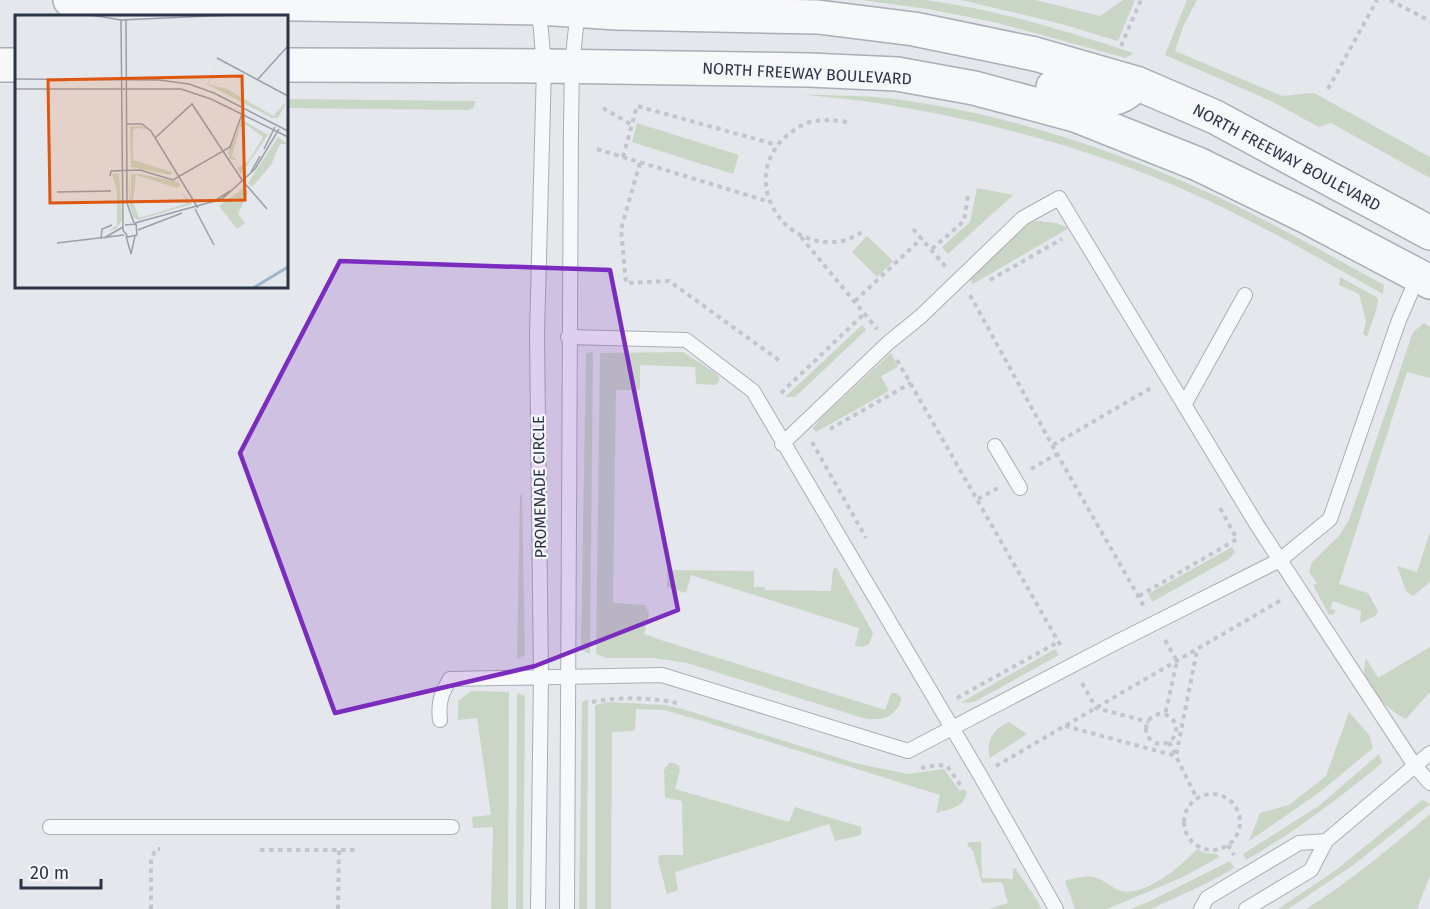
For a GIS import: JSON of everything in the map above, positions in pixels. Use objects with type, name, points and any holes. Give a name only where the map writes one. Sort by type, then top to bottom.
[{"type":"street","name":"NORTH FREEWAY BOULEVARD","points":[[70,0],[578,5],[819,17],[914,29],[1035,54],[1136,83],[1215,117],[1430,233]]},
{"type":"street","points":[[897,74],[934,60],[1015,76],[1073,93],[1111,100],[1128,93],[1136,83]]},
{"type":"street","name":"NORTH FREEWAY BOULEVARD","points":[[288,65],[809,70],[897,74],[974,88],[1075,115],[1198,164],[1424,279]]},
{"type":"lane","points":[[539,4],[558,66]]},
{"type":"lane","points":[[558,66],[578,5]]},
{"type":"lane","name":"PROMENADE CIRCLE","points":[[558,66],[568,337],[567,909]]},
{"type":"lane","name":"PROMENADE CIRCLE","points":[[538,909],[541,677],[537,335],[558,66]]},
{"type":"lane","points":[[782,444],[1023,218],[1059,198],[1280,560],[1415,766],[1430,783]]},
{"type":"lane","points":[[441,720],[439,707],[441,694],[450,680],[662,675],[908,751],[1280,560],[1330,519],[1399,320],[1424,279]]},
{"type":"lane","points":[[1184,405],[1245,295]]},
{"type":"lane","points":[[568,337],[686,340],[753,391],[1056,909]]},
{"type":"lane","points":[[995,446],[1020,488]]},
{"type":"lane","points":[[1246,909],[1311,870],[1326,841],[1430,753]]},
{"type":"lane","points":[[51,827],[452,826]]},
{"type":"lane","points":[[1201,909],[1207,898],[1299,843],[1326,841]]},
{"type":"path","points":[[1121,46],[1141,0]]},
{"type":"path","points":[[1328,89],[1377,0]]},
{"type":"path","points":[[1390,0],[1430,21]]},
{"type":"path","points":[[644,108],[646,100]]},
{"type":"path","points":[[623,157],[637,106],[777,145]]},
{"type":"path","points":[[603,108],[632,125]]},
{"type":"path","points":[[847,122],[827,120],[808,122],[791,131],[777,145],[768,164],[766,186],[771,207],[783,224],[801,237],[888,343],[1096,708],[1149,722]]},
{"type":"path","points":[[597,149],[770,202]]},
{"type":"path","points":[[640,163],[621,229],[626,283],[669,281],[780,362]]},
{"type":"path","points":[[932,249],[964,221],[968,195]]},
{"type":"path","points":[[913,229],[968,292],[1138,596],[1177,661],[1165,715]]},
{"type":"path","points":[[801,237],[822,243],[843,241],[863,232]]},
{"type":"path","points":[[968,292],[1068,236]]},
{"type":"path","points":[[855,301],[922,238]]},
{"type":"path","points":[[781,393],[865,313]]},
{"type":"path","points":[[821,434],[911,383]]},
{"type":"path","points":[[1053,445],[1153,387]]},
{"type":"path","points":[[811,440],[869,543]]},
{"type":"path","points":[[1138,596],[1237,539],[1215,498]]},
{"type":"path","points":[[951,689],[957,699],[1058,642]]},
{"type":"path","points":[[1176,756],[1197,650]]},
{"type":"path","points":[[1155,716],[1170,717],[1176,725],[1175,735],[1169,742],[1160,744],[1151,740],[1147,733],[1149,722],[1155,716]]},
{"type":"path","points":[[1065,726],[1176,756]]},
{"type":"path","points":[[1169,742],[1197,799]]},
{"type":"path","points":[[1209,794],[1218,794],[1233,803],[1240,818],[1240,827],[1237,836],[1228,845],[1212,850],[1203,848],[1188,836],[1185,817],[1188,808],[1197,799],[1209,794]]},
{"type":"path","points":[[1228,845],[1234,855]]},
{"type":"path","points":[[151,909],[151,859],[156,849],[167,849]]},
{"type":"path","points":[[259,850],[358,850]]},
{"type":"path","points":[[338,909],[339,850]]},
{"type":"highlighted area","points":[[340,261],[610,270],[678,610],[535,666],[335,713],[240,453]]},
{"type":"green space","points":[[861,0],[925,0],[978,9],[1056,29],[1133,53],[1126,58],[994,22],[928,9]]},
{"type":"green space","points":[[961,0],[1035,0],[1100,16],[1123,0],[1135,0],[1118,41],[1058,23]]},
{"type":"green space","points":[[1187,0],[1197,0],[1183,27],[1175,51],[1282,96],[1314,93],[1430,157],[1430,178],[1331,123],[1319,127],[1269,100],[1165,55]]},
{"type":"green space","points":[[800,94],[883,98],[937,106],[1020,124],[1102,150],[1142,164],[1261,218],[1384,285],[1383,294],[1229,211],[1132,168],[1054,142],[935,113],[872,102]]},
{"type":"green space","points":[[288,99],[475,101],[474,107],[469,110],[288,108]]},
{"type":"green space","points":[[637,123],[739,155],[733,174],[632,142]]},
{"type":"green space","points":[[977,188],[1013,195],[948,254],[942,247],[970,222]]},
{"type":"green space","points":[[1036,221],[1056,223],[1069,228],[973,284],[969,278],[1020,230]]},
{"type":"green space","points":[[867,236],[893,261],[877,277],[852,252]]},
{"type":"green space","points":[[1340,277],[1378,298],[1367,337],[1363,334],[1366,321],[1359,294],[1339,285]]},
{"type":"green space","points":[[1424,323],[1430,327],[1430,378],[1407,372],[1339,584],[1368,593],[1378,611],[1375,616],[1360,623],[1361,611],[1333,601],[1330,609],[1335,610],[1334,614],[1329,615],[1313,585],[1317,583],[1309,572],[1312,562],[1339,536],[1349,520],[1413,332]]},
{"type":"green space","points":[[862,325],[866,330],[795,397],[785,397]]},
{"type":"green space","points":[[593,351],[590,654],[581,650],[586,354]]},
{"type":"green space","points":[[683,352],[717,374],[720,379],[716,385],[696,384],[695,367],[640,365],[640,390],[616,390],[613,603],[645,605],[649,613],[644,634],[664,641],[885,710],[891,693],[896,693],[902,698],[896,710],[887,717],[863,718],[687,663],[654,658],[607,658],[596,654],[600,353]]},
{"type":"green space","points":[[891,353],[898,367],[881,376],[889,391],[816,432],[813,428],[823,416]]},
{"type":"green space","points":[[520,495],[522,495],[525,655],[517,659]]},
{"type":"green space","points":[[1430,532],[1430,582],[1413,596],[1406,591],[1397,566],[1417,572]]},
{"type":"green space","points":[[1232,547],[1235,552],[1229,559],[1152,602],[1148,594]]},
{"type":"green space","points":[[836,567],[873,633],[869,644],[863,647],[855,646],[859,628],[691,575],[686,593],[667,587],[667,570],[754,571],[754,587],[765,587],[765,590],[831,591],[833,570]]},
{"type":"green space","points":[[1430,647],[1430,692],[1406,719],[1390,708],[1370,687],[1364,673],[1366,658],[1378,678]]},
{"type":"green space","points":[[1055,649],[1059,655],[974,702],[960,703]]},
{"type":"green space","points":[[471,691],[509,692],[508,909],[491,909],[493,827],[473,828],[472,817],[491,815],[477,718],[458,720],[458,701]]},
{"type":"green space","points":[[517,693],[525,696],[523,909],[516,909]]},
{"type":"green space","points":[[588,699],[587,909],[579,909],[582,702]]},
{"type":"green space","points":[[609,702],[679,708],[855,763],[908,774],[944,769],[960,791],[964,789],[967,792],[963,802],[959,805],[936,813],[940,795],[664,710],[636,709],[633,731],[612,732],[611,909],[595,909],[595,705]]},
{"type":"green space","points":[[1349,712],[1369,735],[1373,748],[1320,792],[1249,841],[1260,813],[1289,805],[1326,776]]},
{"type":"green space","points":[[1009,722],[1027,734],[990,758],[989,746],[992,736]]},
{"type":"green space","points":[[1379,754],[1382,763],[1366,776],[1299,826],[1246,860],[1243,854],[1320,805]]},
{"type":"green space","points":[[669,763],[679,766],[680,771],[675,789],[789,822],[795,807],[861,827],[861,835],[835,841],[829,824],[675,872],[678,890],[667,894],[658,860],[659,855],[683,855],[682,801],[665,796],[664,770]]},
{"type":"green space","points":[[1422,800],[1430,804],[1352,866],[1288,909],[1278,909],[1336,870]]},
{"type":"green space","points":[[1430,814],[1430,876],[1417,909],[1306,909],[1354,876]]},
{"type":"green space","points":[[969,842],[981,842],[982,878],[1013,879],[1015,868],[1041,909],[989,909],[1008,903],[1002,882],[982,883],[973,851],[967,845]]},
{"type":"green space","points":[[1197,849],[1205,853],[1217,854],[1219,857],[1183,877],[1107,909],[1075,909],[1065,881],[1090,877],[1100,879],[1121,891],[1131,892],[1152,885],[1163,878]]},
{"type":"green space","points":[[1230,861],[1234,868],[1205,884],[1151,909],[1131,909],[1150,901]]}]
